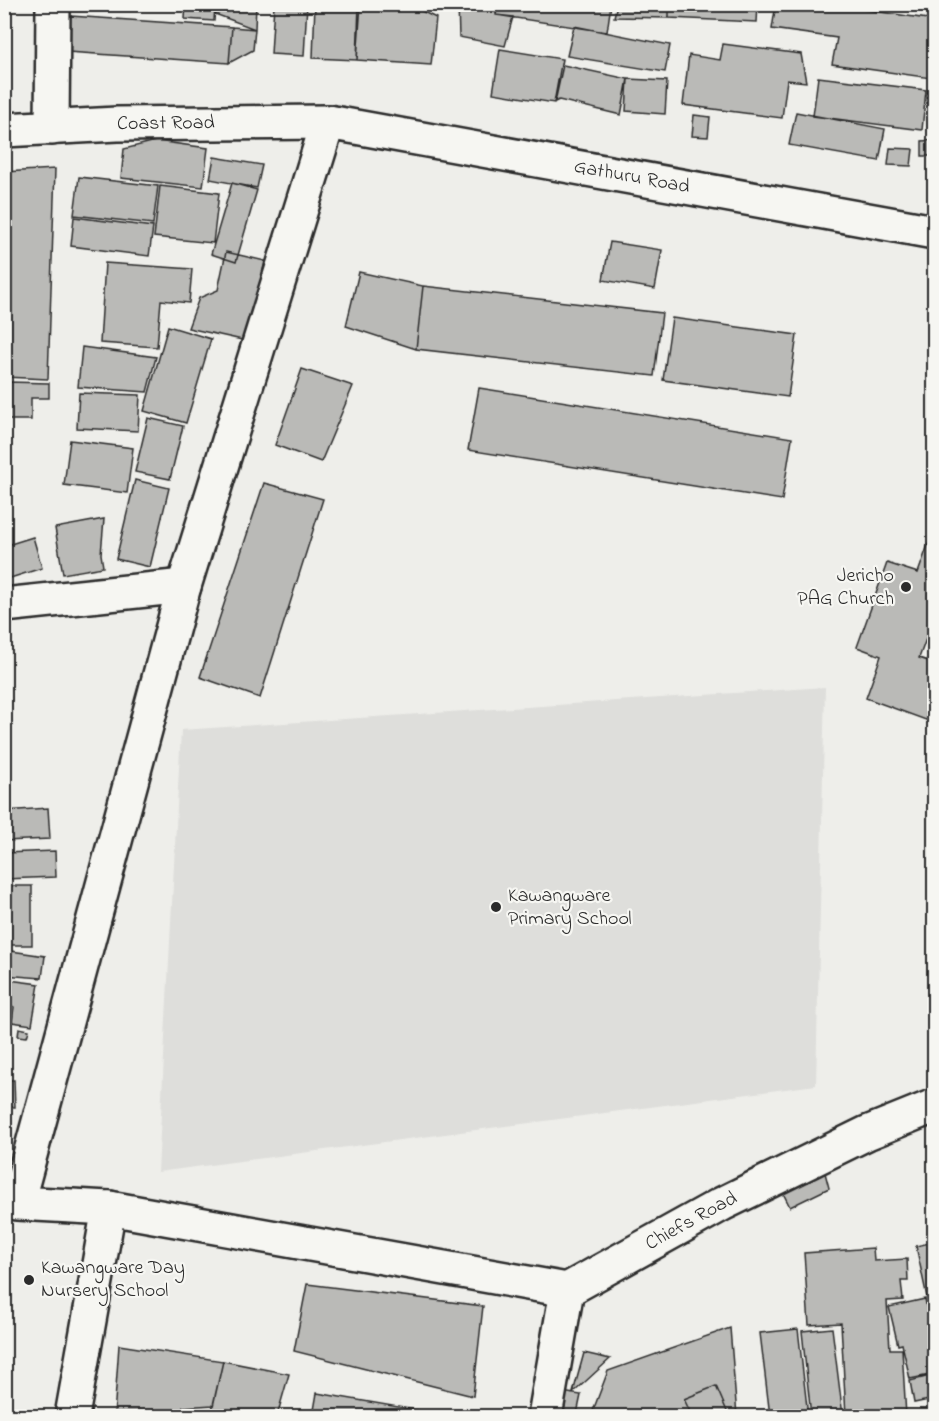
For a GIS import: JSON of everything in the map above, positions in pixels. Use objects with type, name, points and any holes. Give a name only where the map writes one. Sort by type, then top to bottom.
[{"type":"street","points":[[52,128],[53,4]]},
{"type":"street","points":[[328,122],[184,586],[11,1203],[109,1208],[567,1290],[545,1416]]},
{"type":"street","name":"Coast Road","points":[[4,130],[117,124],[328,122]]},
{"type":"street","name":"Gathuru Road","points":[[328,122],[934,232]]},
{"type":"street","points":[[4,605],[184,586]]},
{"type":"street","name":"Chiefs Road","points":[[567,1290],[722,1204],[867,1133],[934,1106]]},
{"type":"street","points":[[72,1416],[109,1208]]},
{"type":"shaded area","name":"Kawangware Primary School","points":[[825,687],[816,1085],[158,1172],[181,730]]},
{"type":"building","points":[[92,4],[133,4],[92,10]]},
{"type":"building","points":[[186,4],[215,4],[214,21],[185,19]]},
{"type":"building","points":[[216,4],[256,4],[255,29],[215,14]]},
{"type":"building","points":[[274,4],[307,4],[304,56],[271,54]]},
{"type":"building","points":[[315,4],[359,4],[357,60],[313,58]]},
{"type":"building","points":[[361,4],[407,4],[436,18],[431,65],[357,60]]},
{"type":"building","points":[[458,4],[496,4],[496,15],[513,17],[505,46],[459,37]]},
{"type":"building","points":[[498,4],[611,4],[607,32],[496,15]]},
{"type":"building","points":[[617,4],[669,4],[669,18],[614,17]]},
{"type":"building","points":[[669,4],[758,4],[757,22],[669,18]]},
{"type":"building","points":[[776,4],[827,4],[934,20],[934,56],[931,78],[832,64],[837,38],[772,29]]},
{"type":"building","points":[[70,16],[232,27],[229,63],[53,51]]},
{"type":"building","points":[[574,26],[670,45],[665,72],[567,56]]},
{"type":"building","points":[[232,27],[255,29],[253,50],[229,63]]},
{"type":"building","points":[[723,44],[801,54],[806,82],[787,80],[782,118],[683,105],[689,55],[720,60]]},
{"type":"building","points":[[500,49],[562,59],[554,103],[493,93]]},
{"type":"building","points":[[563,65],[628,79],[621,115],[559,100],[555,102]]},
{"type":"building","points":[[818,77],[926,90],[922,130],[813,116]]},
{"type":"building","points":[[628,79],[667,81],[665,114],[626,111]]},
{"type":"building","points":[[934,104],[934,129],[932,129]]},
{"type":"building","points":[[796,112],[885,129],[879,161],[789,145]]},
{"type":"building","points":[[694,115],[710,117],[708,137],[692,136]]},
{"type":"building","points":[[934,140],[934,156],[922,156],[922,141]]},
{"type":"building","points":[[156,141],[208,148],[203,187],[121,178],[124,149]]},
{"type":"building","points":[[890,148],[913,149],[911,166],[888,165]]},
{"type":"building","points":[[214,157],[262,165],[257,188],[210,179]]},
{"type":"building","points":[[55,169],[48,379],[4,377],[4,172]]},
{"type":"building","points":[[79,177],[158,186],[153,224],[74,215]]},
{"type":"building","points":[[232,183],[257,190],[236,262],[211,254]]},
{"type":"building","points":[[160,186],[219,193],[213,243],[154,237]]},
{"type":"building","points":[[74,217],[153,227],[149,256],[71,246]]},
{"type":"building","points":[[610,242],[662,250],[655,289],[603,280]]},
{"type":"building","points":[[226,252],[265,261],[247,341],[188,328],[199,298],[218,290]]},
{"type":"building","points":[[105,263],[192,269],[189,303],[161,300],[157,347],[100,343]]},
{"type":"building","points":[[359,272],[423,286],[416,349],[346,326]]},
{"type":"building","points":[[423,286],[662,313],[654,376],[416,349]]},
{"type":"building","points":[[672,318],[797,335],[788,397],[663,380]]},
{"type":"building","points":[[168,326],[211,339],[186,423],[144,411]]},
{"type":"building","points":[[82,347],[156,357],[147,392],[78,387]]},
{"type":"building","points":[[302,369],[353,386],[321,462],[275,445]]},
{"type":"building","points":[[7,382],[49,383],[49,398],[31,398],[31,420],[6,420]]},
{"type":"building","points":[[479,388],[792,438],[782,500],[468,450]]},
{"type":"building","points":[[79,393],[140,395],[138,431],[77,428]]},
{"type":"building","points":[[148,418],[183,426],[170,479],[135,472]]},
{"type":"building","points":[[70,440],[133,448],[127,493],[64,485]]},
{"type":"building","points":[[135,480],[169,488],[150,567],[116,559]]},
{"type":"building","points":[[264,483],[323,499],[260,698],[200,677]]},
{"type":"building","points":[[104,519],[101,554],[103,567],[63,574],[55,528]]},
{"type":"building","points":[[934,528],[934,617],[919,658],[934,663],[934,723],[866,698],[881,656],[857,647],[887,563],[918,573]]},
{"type":"building","points":[[33,537],[42,568],[4,580],[4,546]]},
{"type":"building","points":[[48,808],[50,839],[4,841],[4,811]]},
{"type":"building","points":[[55,851],[56,877],[4,879],[4,853]]},
{"type":"building","points":[[4,886],[32,886],[32,945],[4,945]]},
{"type":"building","points":[[4,950],[45,956],[42,978],[4,975]]},
{"type":"building","points":[[9,980],[39,984],[32,1025],[12,1022],[14,1007],[4,1005]]},
{"type":"building","points":[[19,1028],[29,1030],[27,1037],[18,1036]]},
{"type":"building","points":[[4,1048],[7,1048],[8,1073],[4,1073]]},
{"type":"building","points":[[4,1080],[14,1080],[15,1107],[4,1107]]},
{"type":"building","points":[[824,1169],[829,1188],[790,1207],[782,1191]]},
{"type":"building","points":[[934,1242],[934,1330],[916,1246]]},
{"type":"building","points":[[873,1248],[874,1261],[907,1259],[908,1281],[901,1281],[903,1300],[887,1301],[890,1349],[902,1349],[906,1416],[846,1416],[841,1323],[809,1325],[804,1253]]},
{"type":"building","points":[[307,1284],[483,1306],[473,1396],[294,1351]]},
{"type":"building","points":[[925,1299],[934,1344],[934,1374],[910,1379],[902,1344],[898,1345],[889,1307]]},
{"type":"building","points":[[730,1328],[737,1416],[591,1416],[608,1371]]},
{"type":"building","points":[[832,1328],[843,1416],[811,1416],[802,1331]]},
{"type":"building","points":[[798,1329],[808,1416],[770,1416],[760,1333]]},
{"type":"building","points":[[119,1345],[223,1361],[213,1405],[183,1407],[181,1416],[114,1416]]},
{"type":"building","points":[[584,1353],[610,1359],[573,1393]]},
{"type":"building","points":[[223,1361],[289,1374],[277,1416],[211,1415]]},
{"type":"building","points":[[934,1375],[934,1399],[914,1403],[910,1381]]},
{"type":"building","points":[[716,1386],[729,1416],[692,1416],[684,1399]]},
{"type":"building","points":[[562,1392],[581,1395],[578,1416],[557,1416]]},
{"type":"building","points":[[317,1393],[422,1411],[421,1416],[313,1416]]},
{"type":"place","name":"Jericho PAG Church","points":[[906,587]]},
{"type":"place","name":"Kawangware Primary School","points":[[496,907]]},
{"type":"place","name":"Kawangware Day Nursery School","points":[[29,1280]]}]
